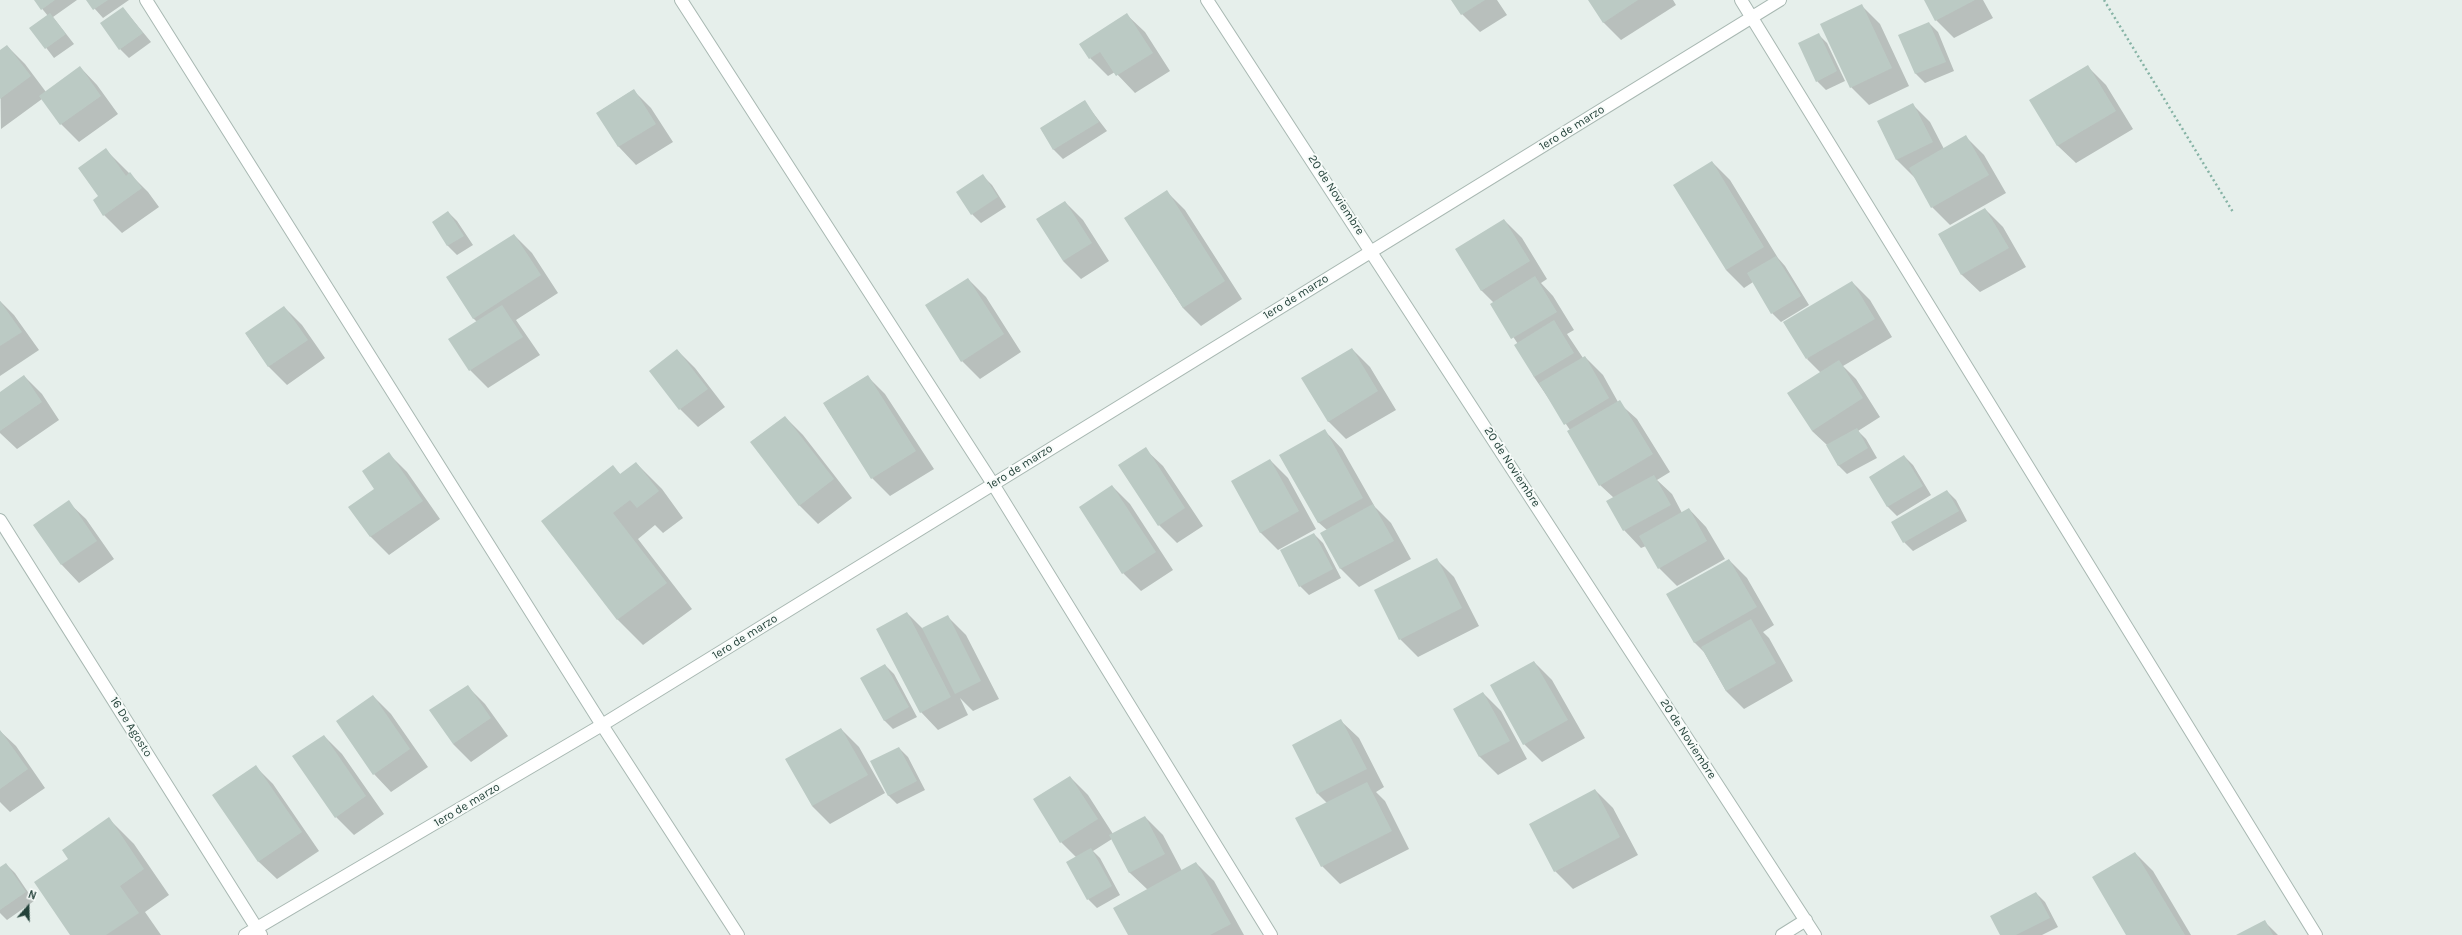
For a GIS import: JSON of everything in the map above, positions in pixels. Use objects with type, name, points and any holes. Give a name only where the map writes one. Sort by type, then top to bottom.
[{"type":"street","points":[[146,0],[602,725],[738,935]]},
{"type":"street","points":[[681,0],[993,484],[1271,935]]},
{"type":"street","name":"20 de Noviembre","points":[[1207,0],[1372,251],[1816,935]]},
{"type":"street","points":[[1741,0],[2316,935]]},
{"type":"street","name":"1ero de marzo","points":[[259,932],[602,725],[1780,0]]},
{"type":"street","name":"16 De Agosto","points":[[0,520],[259,932]]},
{"type":"street","points":[[1782,935],[1806,920]]},
{"type":"street","points":[[245,935],[259,932]]},
{"type":"path","points":[[2104,0],[2233,212]]},
{"type":"building","points":[[34,0],[55,0],[41,10]]},
{"type":"building","points":[[86,0],[108,0],[93,10]]},
{"type":"building","points":[[1451,0],[1485,0],[1461,15]]},
{"type":"building","points":[[1588,0],[1638,0],[1603,23]]},
{"type":"building","points":[[1924,0],[1975,0],[1935,21]]},
{"type":"building","points":[[1862,4],[1892,68],[1850,88],[1820,24]]},
{"type":"building","points":[[123,7],[143,33],[119,50],[100,23]]},
{"type":"building","points":[[50,13],[66,34],[45,49],[29,28]]},
{"type":"building","points":[[1127,13],[1153,53],[1116,76],[1100,52],[1089,59],[1079,44]]},
{"type":"building","points":[[1929,22],[1946,62],[1915,74],[1898,35]]},
{"type":"building","points":[[1819,33],[1837,71],[1816,82],[1798,43]]},
{"type":"building","points":[[7,45],[31,76],[0,99],[0,50]]},
{"type":"building","points":[[2088,65],[2116,111],[2057,146],[2029,100]]},
{"type":"building","points":[[80,66],[101,96],[60,125],[39,96]]},
{"type":"building","points":[[634,89],[656,124],[618,147],[596,113]]},
{"type":"building","points":[[1085,100],[1099,122],[1053,150],[1040,128]]},
{"type":"building","points":[[1913,103],[1933,142],[1896,160],[1877,121]]},
{"type":"building","points":[[1966,135],[1989,175],[1931,208],[1909,168]]},
{"type":"building","points":[[106,148],[126,176],[130,172],[142,188],[103,216],[93,200],[98,196],[78,168]]},
{"type":"building","points":[[1712,161],[1764,247],[1726,270],[1673,185]]},
{"type":"building","points":[[983,174],[998,197],[971,215],[956,192]]},
{"type":"building","points":[[1167,190],[1225,281],[1183,308],[1124,218]]},
{"type":"building","points":[[1065,201],[1092,243],[1063,261],[1036,219]]},
{"type":"building","points":[[1985,208],[2009,248],[1961,275],[1938,234]]},
{"type":"building","points":[[448,211],[464,236],[447,246],[432,222]]},
{"type":"building","points":[[1504,219],[1530,261],[1481,291],[1455,249]]},
{"type":"building","points":[[514,234],[541,275],[473,319],[446,277]]},
{"type":"building","points":[[1776,256],[1801,296],[1771,314],[1747,273]]},
{"type":"building","points":[[1535,276],[1557,312],[1511,339],[1490,304]]},
{"type":"building","points":[[968,278],[1004,334],[961,362],[925,305]]},
{"type":"building","points":[[1852,281],[1875,319],[1806,359],[1783,322]]},
{"type":"building","points":[[0,301],[22,332],[0,346]]},
{"type":"building","points":[[502,305],[523,337],[469,371],[448,339]]},
{"type":"building","points":[[284,306],[308,340],[268,367],[245,333]]},
{"type":"building","points":[[1554,320],[1574,353],[1534,377],[1514,345]]},
{"type":"building","points":[[1352,348],[1378,391],[1328,422],[1301,378]]},
{"type":"building","points":[[677,349],[708,389],[679,410],[649,371]]},
{"type":"building","points":[[1585,356],[1609,398],[1564,425],[1539,383]]},
{"type":"building","points":[[1839,360],[1863,398],[1812,431],[1787,393]]},
{"type":"building","points":[[24,375],[42,402],[0,431],[0,392]]},
{"type":"building","points":[[868,375],[916,451],[871,479],[823,403]]},
{"type":"building","points":[[1620,400],[1653,454],[1599,486],[1567,431]]},
{"type":"building","points":[[785,416],[834,479],[799,506],[750,442]]},
{"type":"building","points":[[1857,428],[1868,448],[1838,466],[1826,445]]},
{"type":"building","points":[[1325,429],[1363,498],[1318,523],[1279,455]]},
{"type":"building","points":[[1146,447],[1185,508],[1158,526],[1118,465]]},
{"type":"building","points":[[389,452],[423,501],[370,537],[348,507],[374,489],[362,471]]},
{"type":"building","points":[[1904,455],[1923,486],[1887,507],[1869,477]]},
{"type":"building","points":[[1270,459],[1299,511],[1260,533],[1231,481]]},
{"type":"building","points":[[636,462],[659,491],[637,508],[630,500],[613,513],[667,583],[617,620],[541,521],[613,465],[620,474]]},
{"type":"building","points":[[1654,475],[1671,505],[1623,531],[1606,501]]},
{"type":"building","points":[[1112,485],[1156,552],[1122,574],[1079,507]]},
{"type":"building","points":[[1947,490],[1959,511],[1903,543],[1891,522]]},
{"type":"building","points":[[69,500],[97,541],[61,565],[33,525]]},
{"type":"building","points":[[1373,504],[1394,541],[1340,569],[1320,533]]},
{"type":"building","points":[[1689,508],[1707,541],[1658,569],[1639,536]]},
{"type":"building","points":[[1314,533],[1333,569],[1299,587],[1280,550]]},
{"type":"building","points":[[1437,558],[1462,608],[1399,640],[1374,590]]},
{"type":"building","points":[[1729,559],[1757,607],[1694,643],[1666,594]]},
{"type":"building","points":[[907,612],[951,697],[920,713],[876,629]]},
{"type":"building","points":[[948,615],[981,681],[955,694],[922,628]]},
{"type":"building","points":[[1751,619],[1776,663],[1726,691],[1701,647]]},
{"type":"building","points":[[1534,661],[1568,720],[1523,745],[1490,685]]},
{"type":"building","points":[[885,664],[909,707],[884,721],[860,678]]},
{"type":"building","points":[[468,685],[491,718],[453,744],[429,710]]},
{"type":"building","points":[[1483,692],[1510,741],[1479,757],[1453,709]]},
{"type":"building","points":[[373,695],[410,749],[373,775],[336,721]]},
{"type":"building","points":[[1341,719],[1367,769],[1317,794],[1292,745]]},
{"type":"building","points":[[841,728],[868,775],[812,806],[785,759]]},
{"type":"building","points":[[0,730],[28,769],[0,789]]},
{"type":"building","points":[[324,735],[366,796],[335,818],[292,756]]},
{"type":"building","points":[[899,747],[917,781],[888,796],[870,761]]},
{"type":"building","points":[[256,765],[302,832],[258,862],[212,795]]},
{"type":"building","points":[[1070,776],[1098,819],[1060,843],[1033,799]]},
{"type":"building","points":[[1367,782],[1392,831],[1321,867],[1295,818]]},
{"type":"building","points":[[1595,789],[1620,837],[1554,872],[1529,824]]},
{"type":"building","points":[[1145,816],[1165,854],[1129,873],[1109,835]]},
{"type":"building","points":[[109,817],[144,869],[120,886],[139,913],[106,935],[70,935],[34,882],[68,859],[62,850]]},
{"type":"building","points":[[1091,848],[1112,886],[1087,900],[1066,862]]},
{"type":"building","points":[[2135,852],[2185,935],[2126,935],[2092,877]]},
{"type":"building","points":[[1196,862],[1231,924],[1210,935],[1128,935],[1113,908]]},
{"type":"building","points":[[6,863],[26,892],[0,910],[0,867]]},
{"type":"building","points":[[2036,892],[2050,918],[2016,935],[2000,935],[1990,916]]},
{"type":"building","points":[[2265,920],[2273,935],[2236,935]]}]
